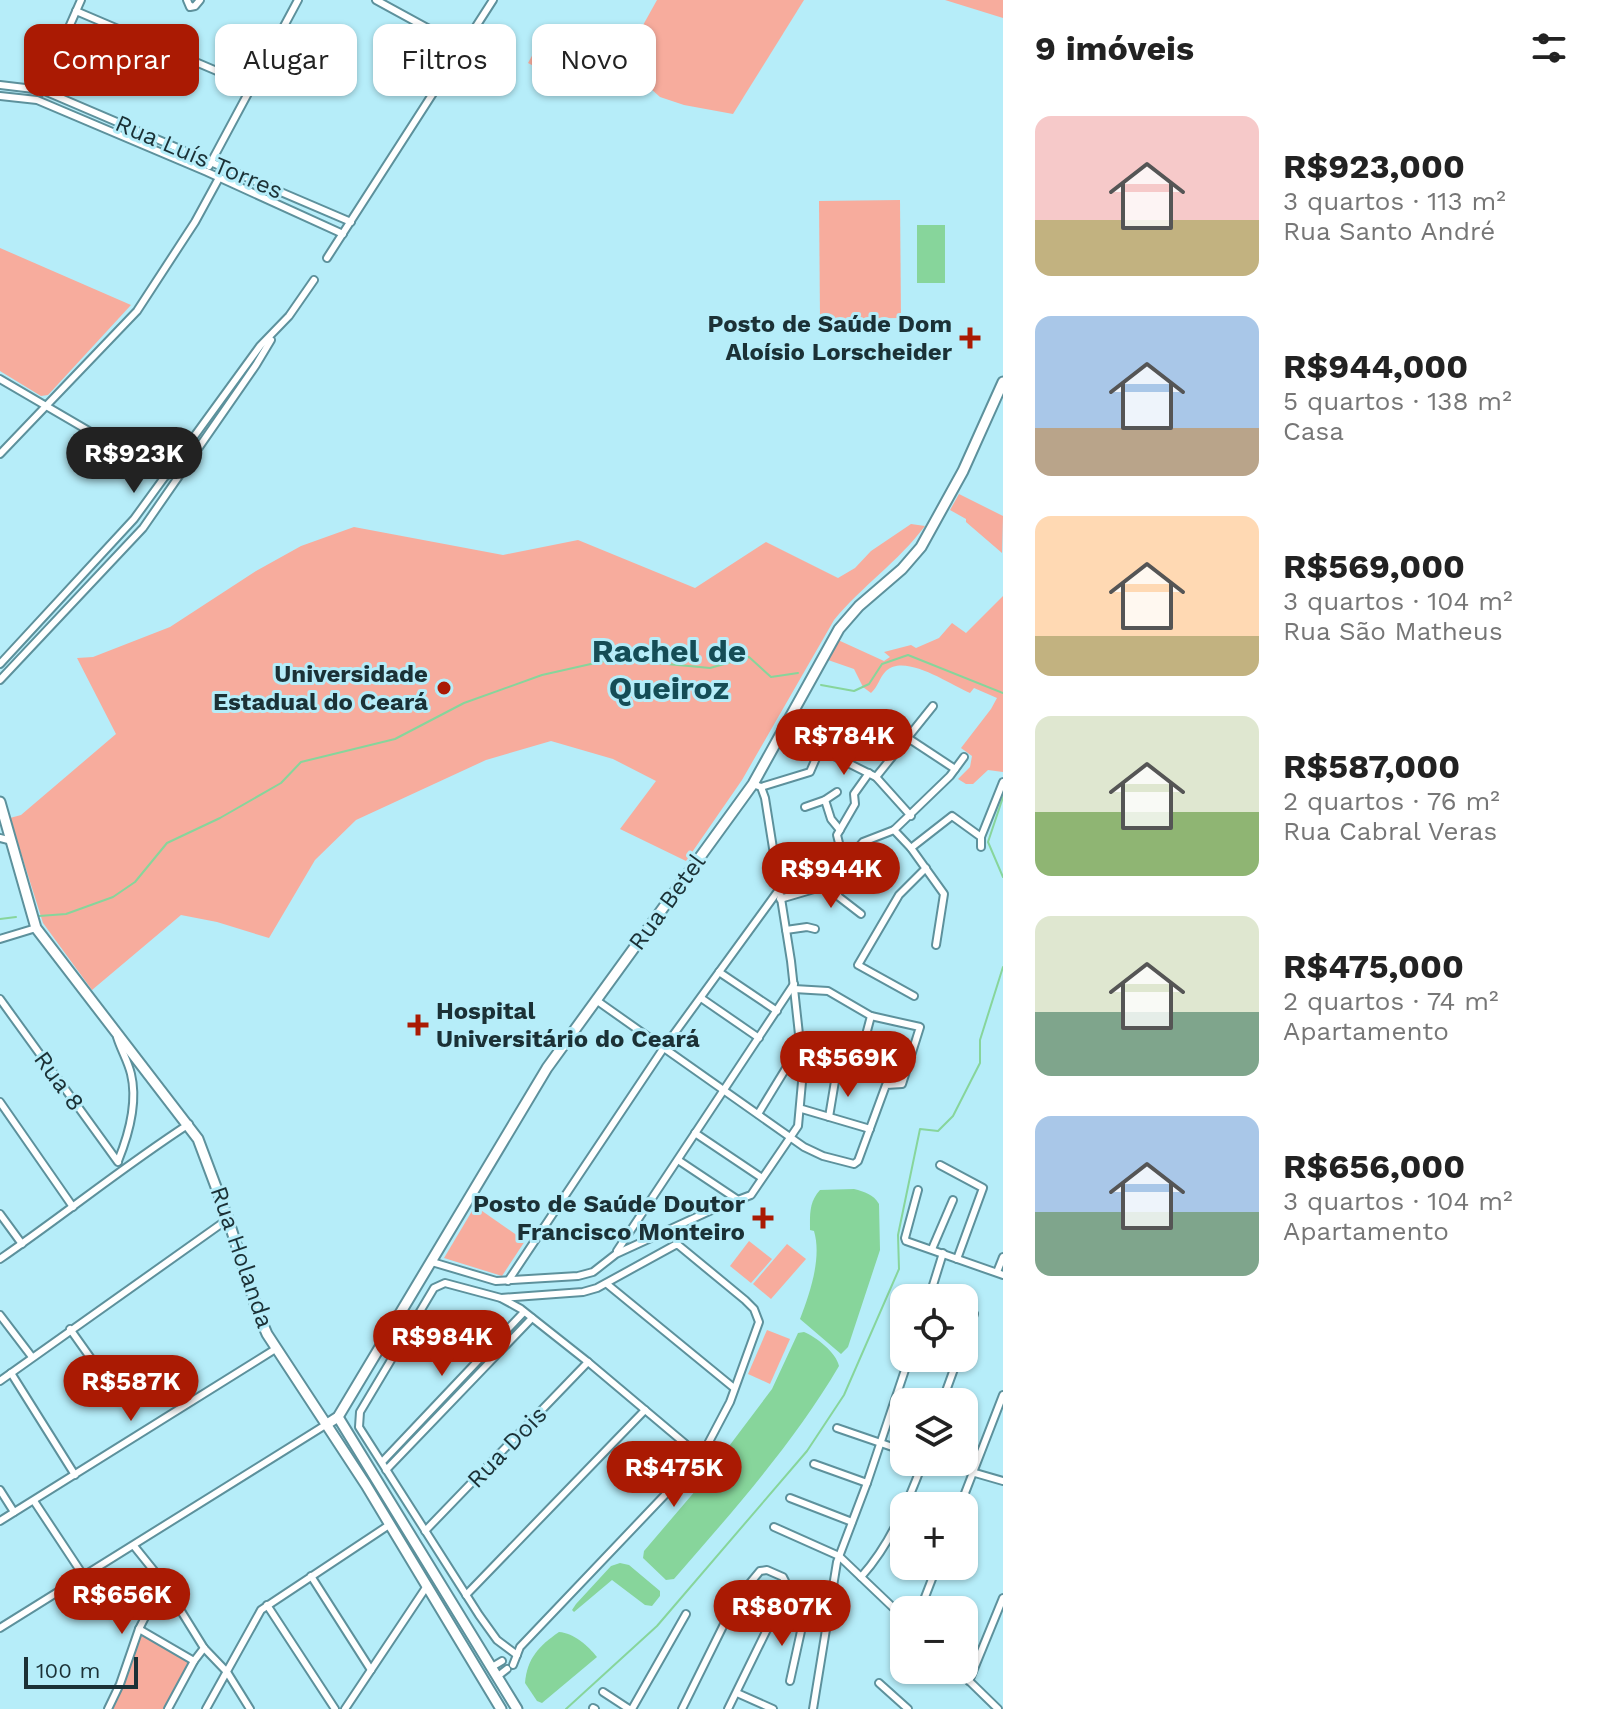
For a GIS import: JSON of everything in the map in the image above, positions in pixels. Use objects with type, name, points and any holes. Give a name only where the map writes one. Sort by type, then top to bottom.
[{"type":"street","points":[[70,24],[81,0]]},
{"type":"street","points":[[187,0],[190,7],[200,0]]},
{"type":"street","points":[[285,24],[298,0]]},
{"type":"street","points":[[376,0],[422,24]]},
{"type":"street","points":[[477,24],[493,0]]},
{"type":"street","points":[[76,11],[215,70]]},
{"type":"street","name":"Rua Luís Torres","points":[[0,85],[24,88]]},
{"type":"street","name":"Rua Luís Torres","points":[[0,96],[37,100],[343,234]]},
{"type":"street","points":[[37,100],[39,96]]},
{"type":"street","name":"Rua Luís Torres","points":[[56,96],[351,222]]},
{"type":"street","points":[[207,172],[247,96]]},
{"type":"street","points":[[327,258],[431,96]]},
{"type":"street","points":[[0,454],[137,311],[195,222],[219,178]]},
{"type":"street","points":[[0,680],[143,528],[256,365],[273,335],[314,280]]},
{"type":"street","points":[[0,664],[134,519],[260,346],[273,335]]},
{"type":"street","points":[[0,379],[175,483]]},
{"type":"street","name":"Rua Betel","points":[[327,1424],[338,1417],[547,1068],[757,786],[839,629],[921,547],[963,471],[1003,382]]},
{"type":"street","points":[[844,863],[836,838],[854,807],[854,794],[908,738],[933,706]]},
{"type":"street","points":[[784,731],[873,775],[911,816]]},
{"type":"street","points":[[908,738],[955,769]]},
{"type":"street","points":[[616,1254],[751,1195],[798,1126],[802,1109],[802,1042],[765,798],[757,786],[810,772],[820,749]]},
{"type":"street","points":[[508,1281],[663,1049],[779,895],[808,892],[828,881],[863,842],[894,830],[911,816],[964,757]]},
{"type":"street","points":[[981,847],[981,837],[1003,782]]},
{"type":"street","points":[[805,807],[837,792]]},
{"type":"street","points":[[825,800],[831,819],[840,830]]},
{"type":"street","name":"Rua Holanda","points":[[0,802],[36,928],[189,1124],[205,1153],[258,1313],[501,1709]]},
{"type":"street","points":[[911,848],[948,818],[957,817],[981,837]]},
{"type":"street","points":[[894,830],[944,894],[936,945]]},
{"type":"street","points":[[0,838],[12,841]]},
{"type":"street","points":[[914,996],[858,965],[899,895],[926,868]]},
{"type":"street","points":[[828,881],[842,900],[861,914]]},
{"type":"street","points":[[0,939],[36,928]]},
{"type":"street","points":[[786,930],[815,929]]},
{"type":"street","points":[[719,972],[777,1011]]},
{"type":"street","points":[[596,1000],[817,1154],[849,1164],[858,1161],[886,1085],[902,1084],[920,1027],[871,1016],[828,991],[794,987]]},
{"type":"street","points":[[432,1262],[496,1281],[584,1275],[601,1267],[616,1254],[794,987]]},
{"type":"street","points":[[701,998],[759,1038]]},
{"type":"street","name":"Rua 8","points":[[0,999],[120,1165]]},
{"type":"street","points":[[803,1071],[855,1076],[871,1016]]},
{"type":"street","points":[[116,1031],[132,1083],[130,1125],[120,1165]]},
{"type":"street","points":[[758,1114],[802,1042]]},
{"type":"street","points":[[829,1117],[836,1075]]},
{"type":"street","points":[[0,1102],[73,1207]]},
{"type":"street","points":[[802,1109],[870,1129]]},
{"type":"street","points":[[0,1259],[73,1207],[120,1165],[189,1124]]},
{"type":"street","points":[[695,1133],[762,1178]]},
{"type":"street","points":[[678,1160],[738,1200]]},
{"type":"street","points":[[940,1165],[983,1188],[957,1259]]},
{"type":"street","points":[[918,1190],[905,1239],[1000,1274],[1003,1257]]},
{"type":"street","points":[[932,1249],[953,1200]]},
{"type":"street","points":[[0,1214],[22,1244]]},
{"type":"street","points":[[0,1381],[228,1219]]},
{"type":"street","points":[[495,1671],[510,1667],[520,1647],[701,1457],[730,1402],[759,1322],[745,1300],[677,1244],[607,1284],[583,1292],[501,1298]]},
{"type":"street","points":[[933,1284],[943,1253]]},
{"type":"street","points":[[517,1655],[497,1640],[359,1427],[360,1412],[434,1288],[445,1283],[501,1298],[522,1311],[701,1457]]},
{"type":"street","points":[[607,1284],[734,1388]]},
{"type":"street","points":[[382,1462],[522,1311],[532,1295]]},
{"type":"street","points":[[0,1315],[32,1357]]},
{"type":"street","points":[[386,1470],[532,1318]]},
{"type":"street","points":[[70,1329],[119,1398]]},
{"type":"street","points":[[0,1521],[277,1348]]},
{"type":"street","name":"Rua Dois","points":[[425,1531],[588,1362]]},
{"type":"street","points":[[813,1709],[839,1556],[904,1372]]},
{"type":"street","points":[[11,1373],[75,1475]]},
{"type":"street","points":[[978,1460],[1003,1395]]},
{"type":"street","points":[[466,1595],[645,1410]]},
{"type":"street","points":[[338,1417],[517,1709]]},
{"type":"street","points":[[0,1628],[327,1424]]},
{"type":"street","points":[[837,1428],[890,1447]]},
{"type":"street","points":[[814,1464],[867,1483]]},
{"type":"street","points":[[978,1474],[1003,1481]]},
{"type":"street","points":[[861,1577],[875,1562],[889,1538],[917,1476]]},
{"type":"street","points":[[0,1490],[14,1512]]},
{"type":"street","points":[[790,1498],[852,1522]]},
{"type":"street","points":[[34,1501],[83,1575]]},
{"type":"street","points":[[206,1709],[267,1605],[389,1525]]},
{"type":"street","points":[[774,1527],[839,1556],[890,1605]]},
{"type":"street","points":[[134,1546],[163,1582],[204,1648],[227,1672],[250,1709]]},
{"type":"street","points":[[682,1709],[741,1595],[760,1571],[767,1570],[785,1579],[776,1611],[728,1709]]},
{"type":"street","points":[[311,1576],[371,1670]]},
{"type":"street","points":[[108,1709],[139,1629],[163,1582]]},
{"type":"street","points":[[345,1709],[427,1586]]},
{"type":"street","points":[[741,1595],[789,1619],[827,1625]]},
{"type":"street","points":[[978,1659],[1003,1598]]},
{"type":"street","points":[[267,1605],[335,1709]]},
{"type":"street","points":[[603,1692],[631,1709],[686,1614]]},
{"type":"street","points":[[790,1681],[803,1622]]},
{"type":"street","points":[[139,1629],[194,1661]]},
{"type":"street","points":[[168,1709],[204,1648]]},
{"type":"street","points":[[495,1671],[505,1659],[517,1655]]},
{"type":"street","points":[[879,1683],[908,1709]]},
{"type":"street","points":[[972,1684],[998,1709]]},
{"type":"street","points":[[737,1693],[773,1709]]},
{"type":"shaded area","points":[[657,0],[804,0],[733,114],[684,105],[656,93],[656,24],[644,24]]},
{"type":"shaded area","points":[[945,0],[1003,0],[1003,18]]},
{"type":"shaded area","points":[[900,200],[901,318],[820,319],[819,201]]},
{"type":"shaded area","points":[[917,225],[945,225],[945,283],[917,283]]},
{"type":"shaded area","points":[[0,248],[131,305],[48,395],[41,396],[0,371]]},
{"type":"shaded area","points":[[959,494],[1003,516],[1002,553],[966,519],[950,510]]},
{"type":"shaded area","points":[[911,524],[925,526],[834,620],[742,780],[686,861],[620,829],[656,781],[613,759],[551,741],[486,760],[356,820],[315,860],[269,938],[181,915],[92,990],[43,923],[10,818],[21,815],[116,734],[77,658],[93,657],[170,627],[256,571],[301,546],[354,527],[503,555],[578,540],[695,588],[766,542],[838,578]]},
{"type":"shaded area","points":[[1003,596],[1003,772],[988,770],[973,784],[966,784],[958,779],[970,767],[972,756],[961,748],[997,698],[974,688],[970,693],[927,672],[904,666],[894,666],[886,671],[871,693],[863,687],[854,669],[828,660],[838,640],[884,661],[890,657],[884,652],[911,645],[916,648],[939,638],[952,623],[966,633]]},
{"type":"shaded area","points":[[854,1189],[865,1192],[879,1204],[880,1250],[848,1347],[841,1354],[800,1319],[816,1264],[816,1241],[814,1231],[810,1230],[814,1199],[820,1190]]},
{"type":"shaded area","points":[[475,1206],[525,1241],[502,1276],[444,1258]]},
{"type":"shaded area","points":[[749,1241],[772,1259],[751,1283],[730,1266]]},
{"type":"shaded area","points":[[787,1244],[806,1259],[771,1299],[753,1284]]},
{"type":"shaded area","points":[[767,1330],[790,1339],[770,1384],[748,1374]]},
{"type":"shaded area","points":[[804,1332],[825,1346],[839,1366],[802,1423],[761,1476],[674,1579],[666,1580],[643,1558],[644,1551],[696,1490],[772,1389],[798,1333]]},
{"type":"shaded area","points":[[620,1563],[629,1565],[660,1591],[652,1606],[645,1605],[612,1580],[574,1612],[572,1610],[576,1604],[611,1566]]},
{"type":"shaded area","points":[[559,1632],[575,1637],[597,1657],[542,1703],[537,1701],[525,1683],[526,1674],[535,1653]]},
{"type":"shaded area","points":[[142,1635],[189,1662],[165,1709],[108,1709]]},
{"type":"waterway","points":[[821,685],[854,691],[869,684],[882,664],[908,655],[1003,693]]},
{"type":"waterway","points":[[39,916],[66,914],[113,897],[135,882],[167,843],[220,818],[281,783],[301,762],[395,739],[464,703],[542,675],[613,659],[710,668],[749,657],[771,677],[798,673]]},
{"type":"waterway","points":[[1003,797],[988,842],[1003,877]]},
{"type":"waterway","points":[[0,919],[16,917]]},
{"type":"waterway","points":[[566,1709],[657,1626],[807,1451],[844,1395],[899,1269],[898,1235],[920,1129],[938,1131],[953,1116],[980,1063],[980,1040],[1003,967]]},
{"type":"place","name":"Posto de Saúde Dom Aloísio Lorscheider","points":[[970,338]]},
{"type":"place","name":"Universidade Estadual do Ceará","points":[[444,688]]},
{"type":"place","name":"Hospital Universitário do Ceará","points":[[418,1025]]},
{"type":"place","name":"Posto de Saúde Doutor Francisco Monteiro","points":[[763,1218]]},
{"type":"district","name":"Rachel de Queiroz","points":[[669,670]]}]
